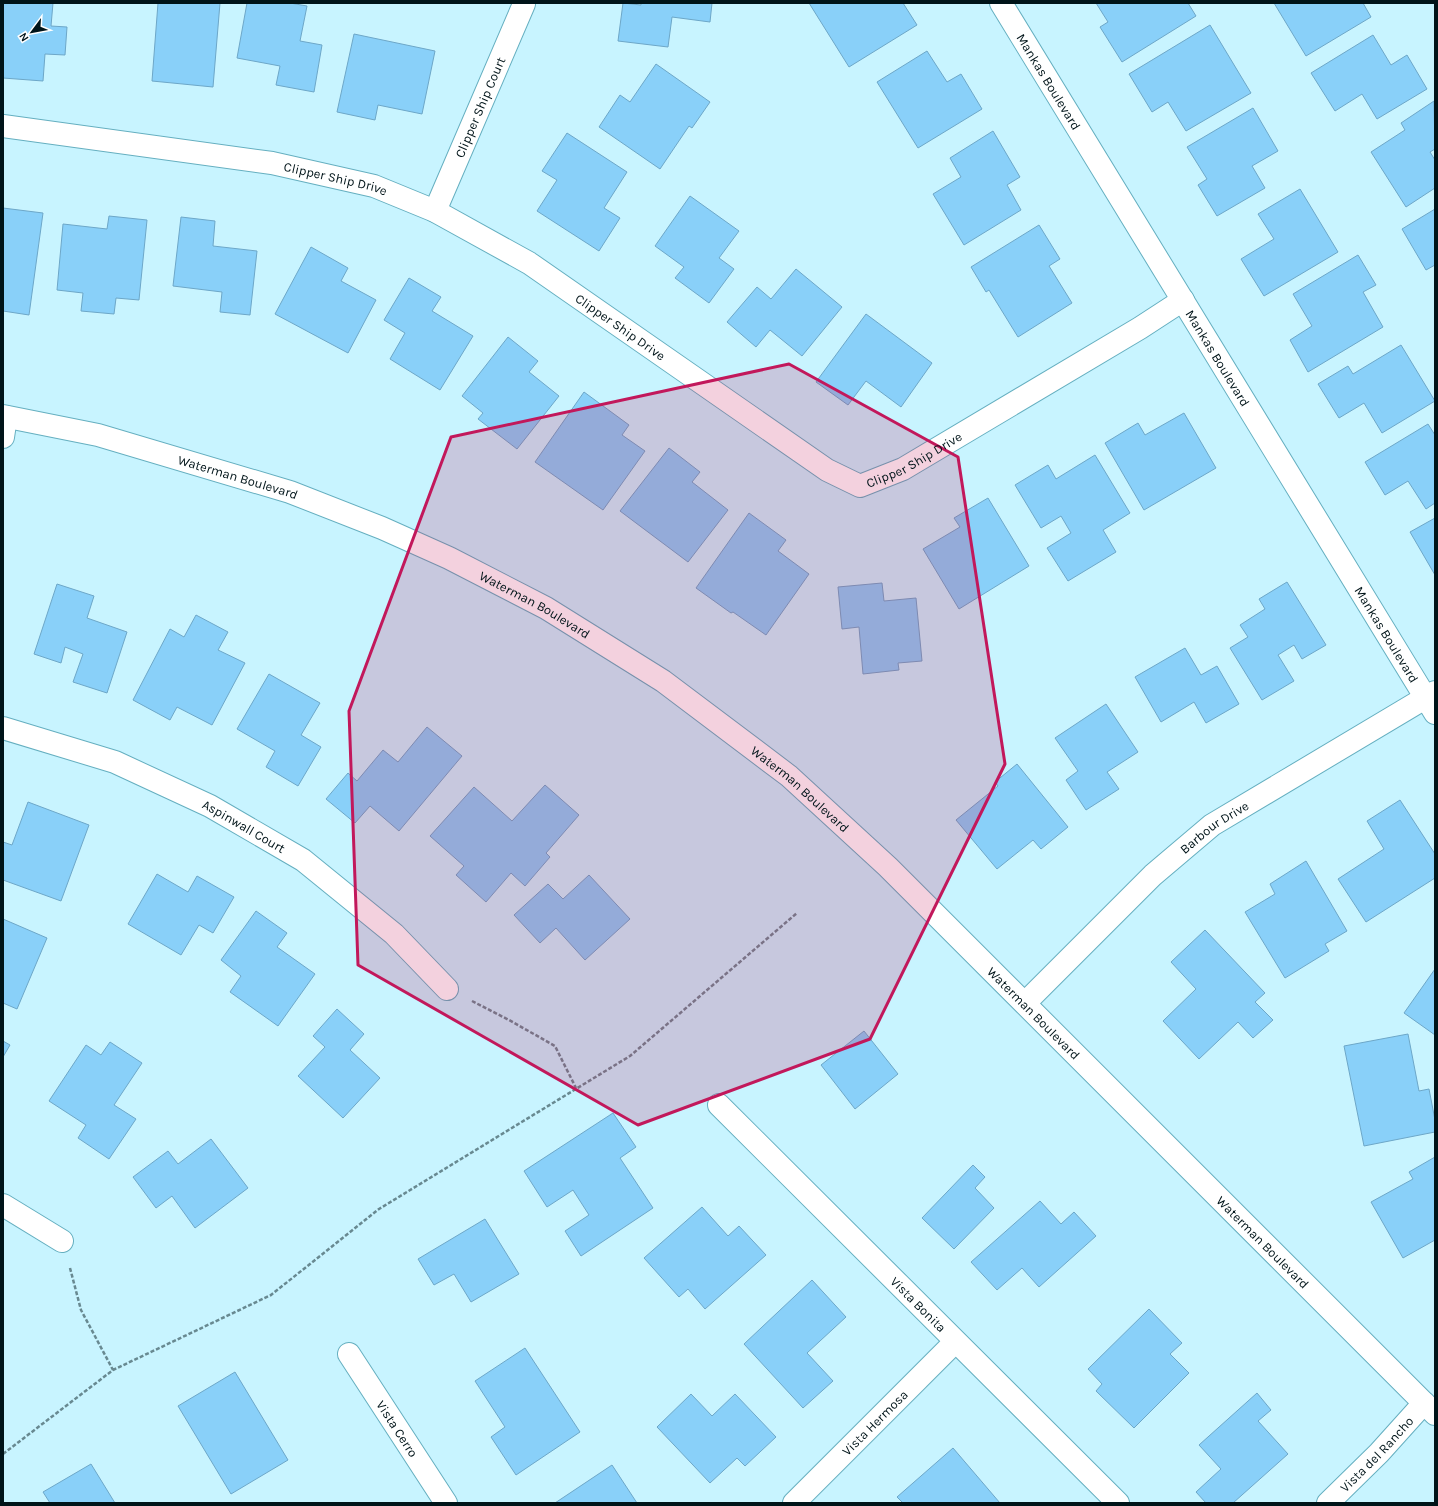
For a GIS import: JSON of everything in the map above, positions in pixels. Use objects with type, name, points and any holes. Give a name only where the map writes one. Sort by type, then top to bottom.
[{"type":"street","name":"Mankas Boulevard","points":[[1001,3],[1432,701]]},
{"type":"street","name":"Clipper Ship Court","points":[[435,211],[524,4]]},
{"type":"street","name":"Clipper Ship Drive","points":[[3,126],[272,163],[374,186],[435,211],[529,263],[827,470],[860,486],[903,469],[1140,328],[1183,300]]},
{"type":"street","name":"Waterman Boulevard","points":[[4,423],[98,436],[290,492],[382,528],[449,558],[546,608],[663,681],[789,776],[888,867],[1430,1409]]},
{"type":"street","name":"Barbour Drive","points":[[1025,1003],[1154,875],[1212,826],[1432,701]]},
{"type":"street","name":"Aspinwall Court","points":[[3,728],[115,762],[210,806],[296,856],[394,934],[447,989]]},
{"type":"street","name":"Vista Bonita","points":[[719,1105],[1118,1503]]},
{"type":"street","points":[[3,1205],[62,1241]]},
{"type":"street","name":"Vista Hermosa","points":[[794,1503],[956,1342]]},
{"type":"street","name":"Vista Cerro","points":[[349,1354],[446,1503]]},
{"type":"street","name":"Vista del Rancho","points":[[1328,1503],[1379,1453],[1430,1409]]},
{"type":"path","points":[[3,1454],[113,1370],[271,1295],[379,1209],[630,1056],[798,913]]},
{"type":"path","points":[[447,989],[509,1020],[555,1046],[576,1088]]},
{"type":"path","points":[[62,1241],[81,1310],[113,1370]]},
{"type":"highlighted area","points":[[789,364],[958,457],[1005,764],[870,1039],[638,1125],[358,965],[349,711],[451,437]]},
{"type":"building","points":[[3,3],[53,3],[51,26],[67,27],[65,55],[45,54],[43,81],[3,78]]},
{"type":"building","points":[[158,3],[220,3],[213,87],[152,81]]},
{"type":"building","points":[[247,3],[290,3],[307,6],[300,41],[322,45],[314,92],[276,85],[280,66],[237,58]]},
{"type":"building","points":[[623,3],[641,5],[641,3],[712,3],[710,22],[672,17],[668,47],[618,41]]},
{"type":"building","points":[[809,3],[903,3],[917,25],[849,67]]},
{"type":"building","points":[[1096,3],[1188,3],[1196,16],[1122,62],[1100,27],[1108,22]]},
{"type":"building","points":[[1274,3],[1363,3],[1371,17],[1306,56]]},
{"type":"building","points":[[1210,25],[1251,93],[1186,131],[1168,102],[1152,112],[1129,74]]},
{"type":"building","points":[[354,34],[435,51],[422,114],[378,105],[375,120],[337,112]]},
{"type":"building","points":[[1373,35],[1391,65],[1407,55],[1427,89],[1377,119],[1362,94],[1335,111],[1311,73]]},
{"type":"building","points":[[927,51],[947,82],[961,74],[982,109],[918,148],[877,82]]},
{"type":"building","points":[[656,64],[710,102],[692,128],[689,126],[660,169],[599,127],[620,95],[630,102]]},
{"type":"building","points":[[1434,101],[1435,149],[1430,152],[1435,160],[1435,188],[1406,207],[1371,152],[1405,130],[1401,123]]},
{"type":"building","points":[[1253,108],[1278,151],[1252,166],[1265,188],[1217,216],[1198,185],[1207,179],[1187,147]]},
{"type":"building","points":[[993,131],[1020,177],[1007,185],[1021,210],[964,245],[933,194],[961,177],[950,158]]},
{"type":"building","points":[[567,133],[627,172],[604,208],[620,218],[599,251],[537,211],[557,180],[542,171]]},
{"type":"building","points":[[1300,189],[1338,252],[1264,296],[1241,259],[1274,239],[1258,214]]},
{"type":"building","points":[[690,196],[739,231],[719,258],[734,269],[709,303],[675,278],[684,267],[655,246]]},
{"type":"building","points":[[3,208],[43,213],[29,315],[3,311]]},
{"type":"building","points":[[1435,209],[1435,265],[1426,270],[1402,229]]},
{"type":"building","points":[[109,216],[147,220],[139,300],[116,298],[114,314],[81,311],[83,293],[57,290],[63,224],[107,229]]},
{"type":"building","points":[[181,217],[215,221],[213,246],[257,251],[250,315],[220,312],[222,292],[173,286]]},
{"type":"building","points":[[1039,225],[1060,259],[1049,266],[1072,303],[1018,337],[989,290],[986,292],[971,267]]},
{"type":"building","points":[[311,247],[348,268],[341,281],[376,300],[348,353],[275,314]]},
{"type":"building","points":[[1358,255],[1376,285],[1363,292],[1383,327],[1308,372],[1290,340],[1312,326],[1293,294]]},
{"type":"building","points":[[796,269],[842,307],[802,356],[770,330],[756,347],[727,322],[757,287],[771,299]]},
{"type":"building","points":[[409,278],[441,297],[432,311],[473,336],[440,390],[390,359],[405,333],[384,320]]},
{"type":"building","points":[[866,314],[932,363],[901,407],[866,381],[848,405],[816,382]]},
{"type":"building","points":[[508,337],[538,361],[529,372],[559,396],[517,449],[478,419],[483,413],[462,396]]},
{"type":"building","points":[[1401,345],[1435,401],[1382,433],[1364,403],[1339,418],[1318,384],[1348,366],[1353,374]]},
{"type":"building","points":[[584,392],[629,425],[622,435],[645,451],[603,510],[535,462]]},
{"type":"building","points":[[1184,413],[1216,468],[1144,510],[1105,443],[1138,423],[1145,435]]},
{"type":"building","points":[[1428,424],[1435,435],[1435,503],[1426,509],[1408,481],[1385,495],[1365,462]]},
{"type":"building","points":[[669,448],[700,472],[692,482],[728,510],[688,562],[620,511]]},
{"type":"building","points":[[1095,455],[1130,513],[1103,530],[1116,552],[1068,581],[1047,548],[1071,533],[1061,516],[1041,528],[1015,485],[1048,465],[1056,479]]},
{"type":"building","points":[[988,498],[1029,566],[959,609],[923,549],[960,527],[954,518]]},
{"type":"building","points":[[749,513],[786,540],[778,551],[809,574],[766,635],[733,612],[731,613],[696,588]]},
{"type":"building","points":[[1435,518],[1435,575],[1410,532]]},
{"type":"building","points":[[1287,582],[1326,645],[1302,659],[1294,645],[1278,655],[1294,681],[1262,700],[1230,648],[1248,637],[1240,625],[1265,609],[1259,599]]},
{"type":"building","points":[[882,583],[884,601],[916,598],[922,661],[898,663],[899,670],[863,674],[859,627],[842,629],[838,587]]},
{"type":"building","points":[[57,584],[94,596],[87,618],[127,632],[107,693],[73,682],[83,654],[65,647],[61,663],[34,654]]},
{"type":"building","points":[[196,615],[228,632],[218,650],[245,663],[212,725],[177,707],[170,720],[133,700],[170,629],[184,637]]},
{"type":"building","points":[[1185,648],[1201,675],[1217,666],[1239,704],[1206,723],[1194,702],[1161,722],[1135,677]]},
{"type":"building","points":[[269,674],[320,703],[301,735],[321,747],[298,786],[266,767],[275,751],[237,729]]},
{"type":"building","points":[[1106,704],[1138,752],[1107,772],[1119,789],[1086,810],[1066,780],[1078,771],[1055,738]]},
{"type":"building","points":[[427,727],[462,756],[399,831],[370,806],[355,823],[326,799],[348,773],[357,781],[383,750],[398,762]]},
{"type":"building","points":[[1017,764],[1068,827],[1041,849],[1033,840],[997,869],[956,820],[998,786],[995,782]]},
{"type":"building","points":[[545,785],[579,815],[546,853],[550,857],[525,886],[511,873],[486,902],[456,875],[464,866],[430,836],[474,787],[512,821]]},
{"type":"building","points":[[1400,800],[1435,854],[1435,878],[1366,922],[1338,879],[1384,849],[1367,821]]},
{"type":"building","points":[[28,802],[89,825],[61,901],[3,880],[3,842],[12,845]]},
{"type":"building","points":[[1306,861],[1347,931],[1325,944],[1329,951],[1285,978],[1245,912],[1275,894],[1270,884]]},
{"type":"building","points":[[157,874],[188,892],[197,876],[234,897],[213,933],[199,925],[181,955],[128,924]]},
{"type":"building","points":[[589,875],[630,919],[585,960],[556,928],[540,943],[514,915],[548,884],[563,899]]},
{"type":"building","points":[[256,911],[287,933],[277,947],[315,974],[278,1026],[230,992],[241,976],[221,960]]},
{"type":"building","points":[[3,919],[47,938],[17,1009],[3,1003]]},
{"type":"building","points":[[1205,930],[1265,993],[1255,1002],[1273,1020],[1253,1038],[1238,1022],[1199,1059],[1163,1021],[1196,989],[1171,962]]},
{"type":"building","points":[[1435,969],[1435,1035],[1404,1013]]},
{"type":"building","points":[[337,1009],[364,1034],[350,1050],[380,1078],[343,1118],[298,1076],[325,1047],[313,1036]]},
{"type":"building","points":[[864,1031],[898,1074],[855,1109],[821,1065]]},
{"type":"building","points":[[1408,1034],[1419,1091],[1429,1089],[1435,1120],[1435,1132],[1364,1146],[1344,1046]]},
{"type":"building","points":[[3,1041],[10,1045],[3,1057]]},
{"type":"building","points":[[110,1042],[142,1063],[114,1105],[136,1119],[109,1159],[78,1138],[86,1125],[49,1101],[86,1045],[101,1055]]},
{"type":"building","points":[[613,1113],[636,1147],[620,1158],[653,1208],[581,1256],[565,1231],[589,1215],[573,1190],[547,1207],[524,1171]]},
{"type":"building","points":[[211,1139],[248,1188],[195,1228],[172,1196],[156,1208],[133,1177],[168,1151],[178,1164]]},
{"type":"building","points":[[1435,1157],[1435,1240],[1403,1258],[1371,1202],[1413,1179],[1409,1172]]},
{"type":"building","points":[[973,1165],[985,1177],[975,1188],[994,1208],[954,1249],[922,1218]]},
{"type":"building","points":[[1040,1201],[1061,1224],[1074,1212],[1096,1236],[1039,1287],[1022,1268],[997,1290],[971,1262]]},
{"type":"building","points":[[702,1207],[728,1236],[739,1226],[766,1255],[705,1309],[688,1289],[679,1297],[644,1258]]},
{"type":"building","points":[[485,1219],[519,1274],[471,1302],[454,1274],[434,1285],[418,1259]]},
{"type":"building","points":[[812,1280],[846,1317],[807,1353],[833,1381],[803,1408],[744,1344]]},
{"type":"building","points":[[1149,1309],[1182,1343],[1170,1354],[1189,1373],[1134,1428],[1096,1391],[1102,1384],[1088,1369]]},
{"type":"building","points":[[525,1348],[580,1432],[516,1475],[491,1437],[505,1427],[475,1381]]},
{"type":"building","points":[[235,1372],[288,1460],[231,1494],[178,1406]]},
{"type":"building","points":[[1257,1393],[1271,1410],[1258,1421],[1288,1454],[1233,1503],[1206,1503],[1196,1492],[1221,1469],[1199,1445]]},
{"type":"building","points":[[691,1394],[712,1416],[735,1394],[776,1437],[745,1466],[737,1458],[710,1483],[657,1427]]},
{"type":"building","points":[[953,1448],[1000,1503],[903,1503],[897,1497]]},
{"type":"building","points":[[91,1464],[115,1503],[50,1503],[43,1492]]},
{"type":"building","points":[[612,1465],[637,1503],[555,1503]]}]
